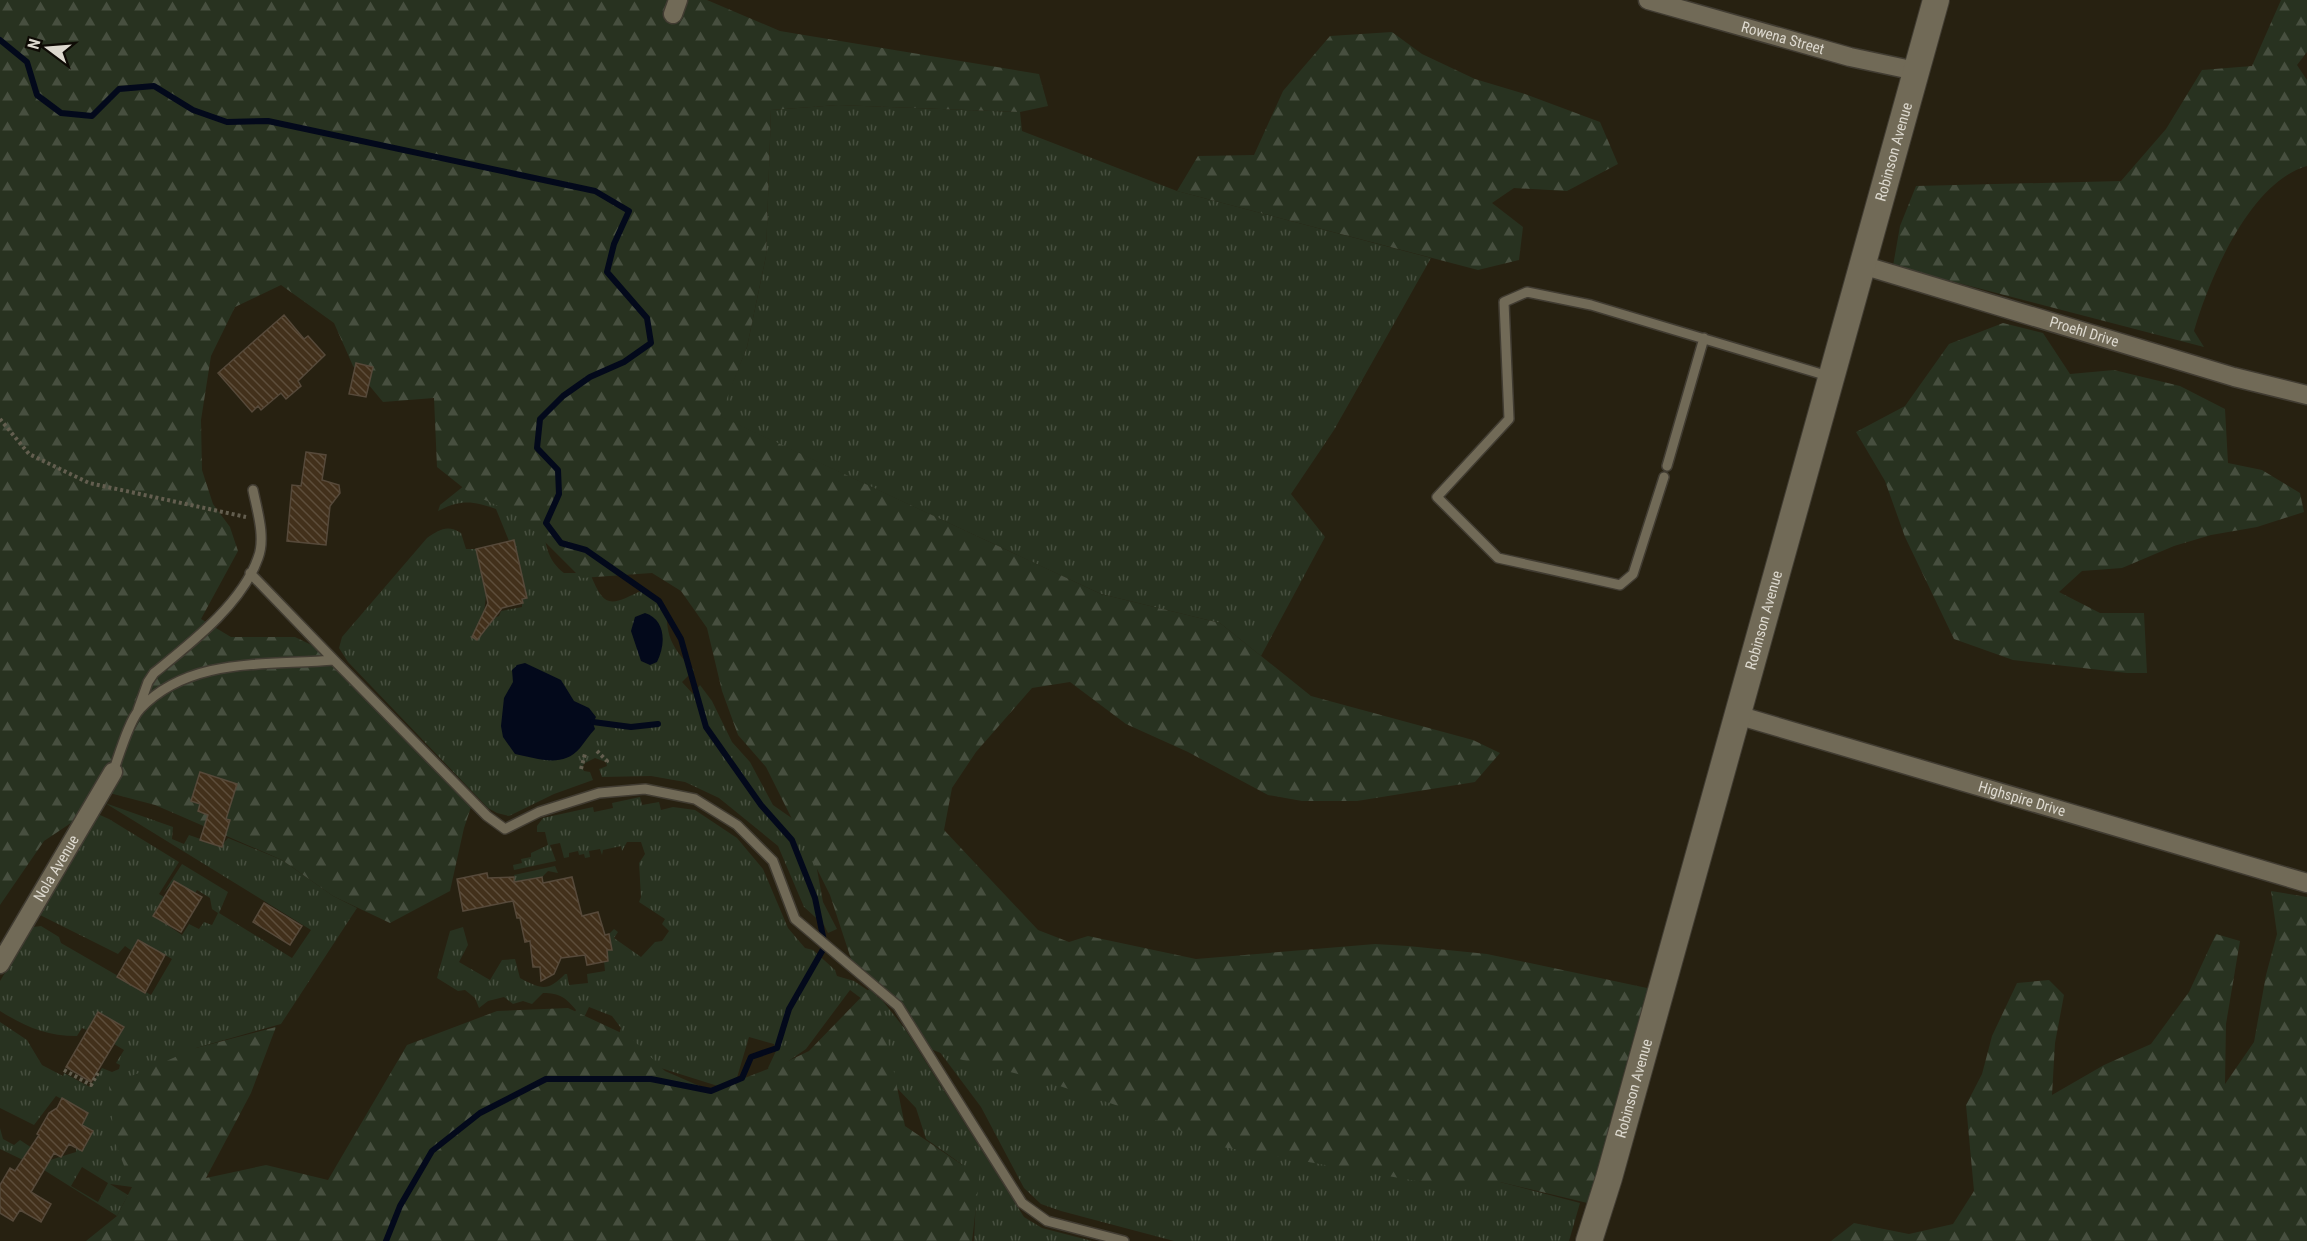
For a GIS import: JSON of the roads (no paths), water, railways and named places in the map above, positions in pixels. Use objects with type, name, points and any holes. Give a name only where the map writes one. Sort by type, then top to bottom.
[{"type":"main road","name":"Robinson Avenue","points":[[1589,1241],[1612,1167],[1936,0]]},
{"type":"street","name":"Rowena Street","points":[[1648,0],[1850,57],[1916,72]]},
{"type":"street","name":"Proehl Drive","points":[[1862,265],[2149,352],[2307,395]]},
{"type":"street","name":"Highspire Drive","points":[[1737,715],[2307,883]]},
{"type":"street","name":"Nola Avenue","points":[[0,964],[113,772]]},
{"type":"lane","points":[[1664,477],[1634,574],[1620,585],[1498,558],[1437,496],[1509,419],[1504,302],[1527,292],[1591,304],[1831,376]]},
{"type":"lane","points":[[1667,466],[1704,338]]},
{"type":"lane","points":[[113,772],[148,682],[154,673],[217,617],[250,573],[259,557],[259,520],[253,490]]},
{"type":"lane","points":[[250,573],[487,816],[505,829],[539,812],[599,793],[645,789],[695,799],[737,825],[773,861],[795,919],[898,1006],[1022,1203],[1047,1221],[1124,1241]]},
{"type":"lane","points":[[138,710],[171,685],[200,671],[239,665],[334,660]]},
{"type":"water","points":[[645,613],[657,621],[663,640],[657,662],[650,665],[641,661],[631,631],[635,617]]},
{"type":"water","points":[[525,663],[561,680],[574,701],[589,708],[596,717],[593,723],[595,729],[580,748],[565,758],[549,760],[515,754],[503,737],[501,726],[504,698],[513,682],[512,670],[517,665]]},
{"type":"waterway","points":[[0,40],[27,62],[37,95],[61,113],[92,116],[119,89],[154,86],[193,110],[227,122],[268,121],[595,191],[629,211],[614,244],[607,272],[647,318],[651,343],[624,362],[590,377],[563,396],[540,419],[537,448],[558,470],[559,494],[546,523],[561,543],[586,550],[659,601],[681,639],[706,727],[761,805],[792,840],[815,898],[825,946],[789,1009],[777,1048],[751,1057],[742,1078],[711,1091],[651,1079],[546,1079],[480,1113],[432,1151],[400,1206],[386,1241]]},
{"type":"waterway","points":[[593,722],[631,727],[658,724]]}]
